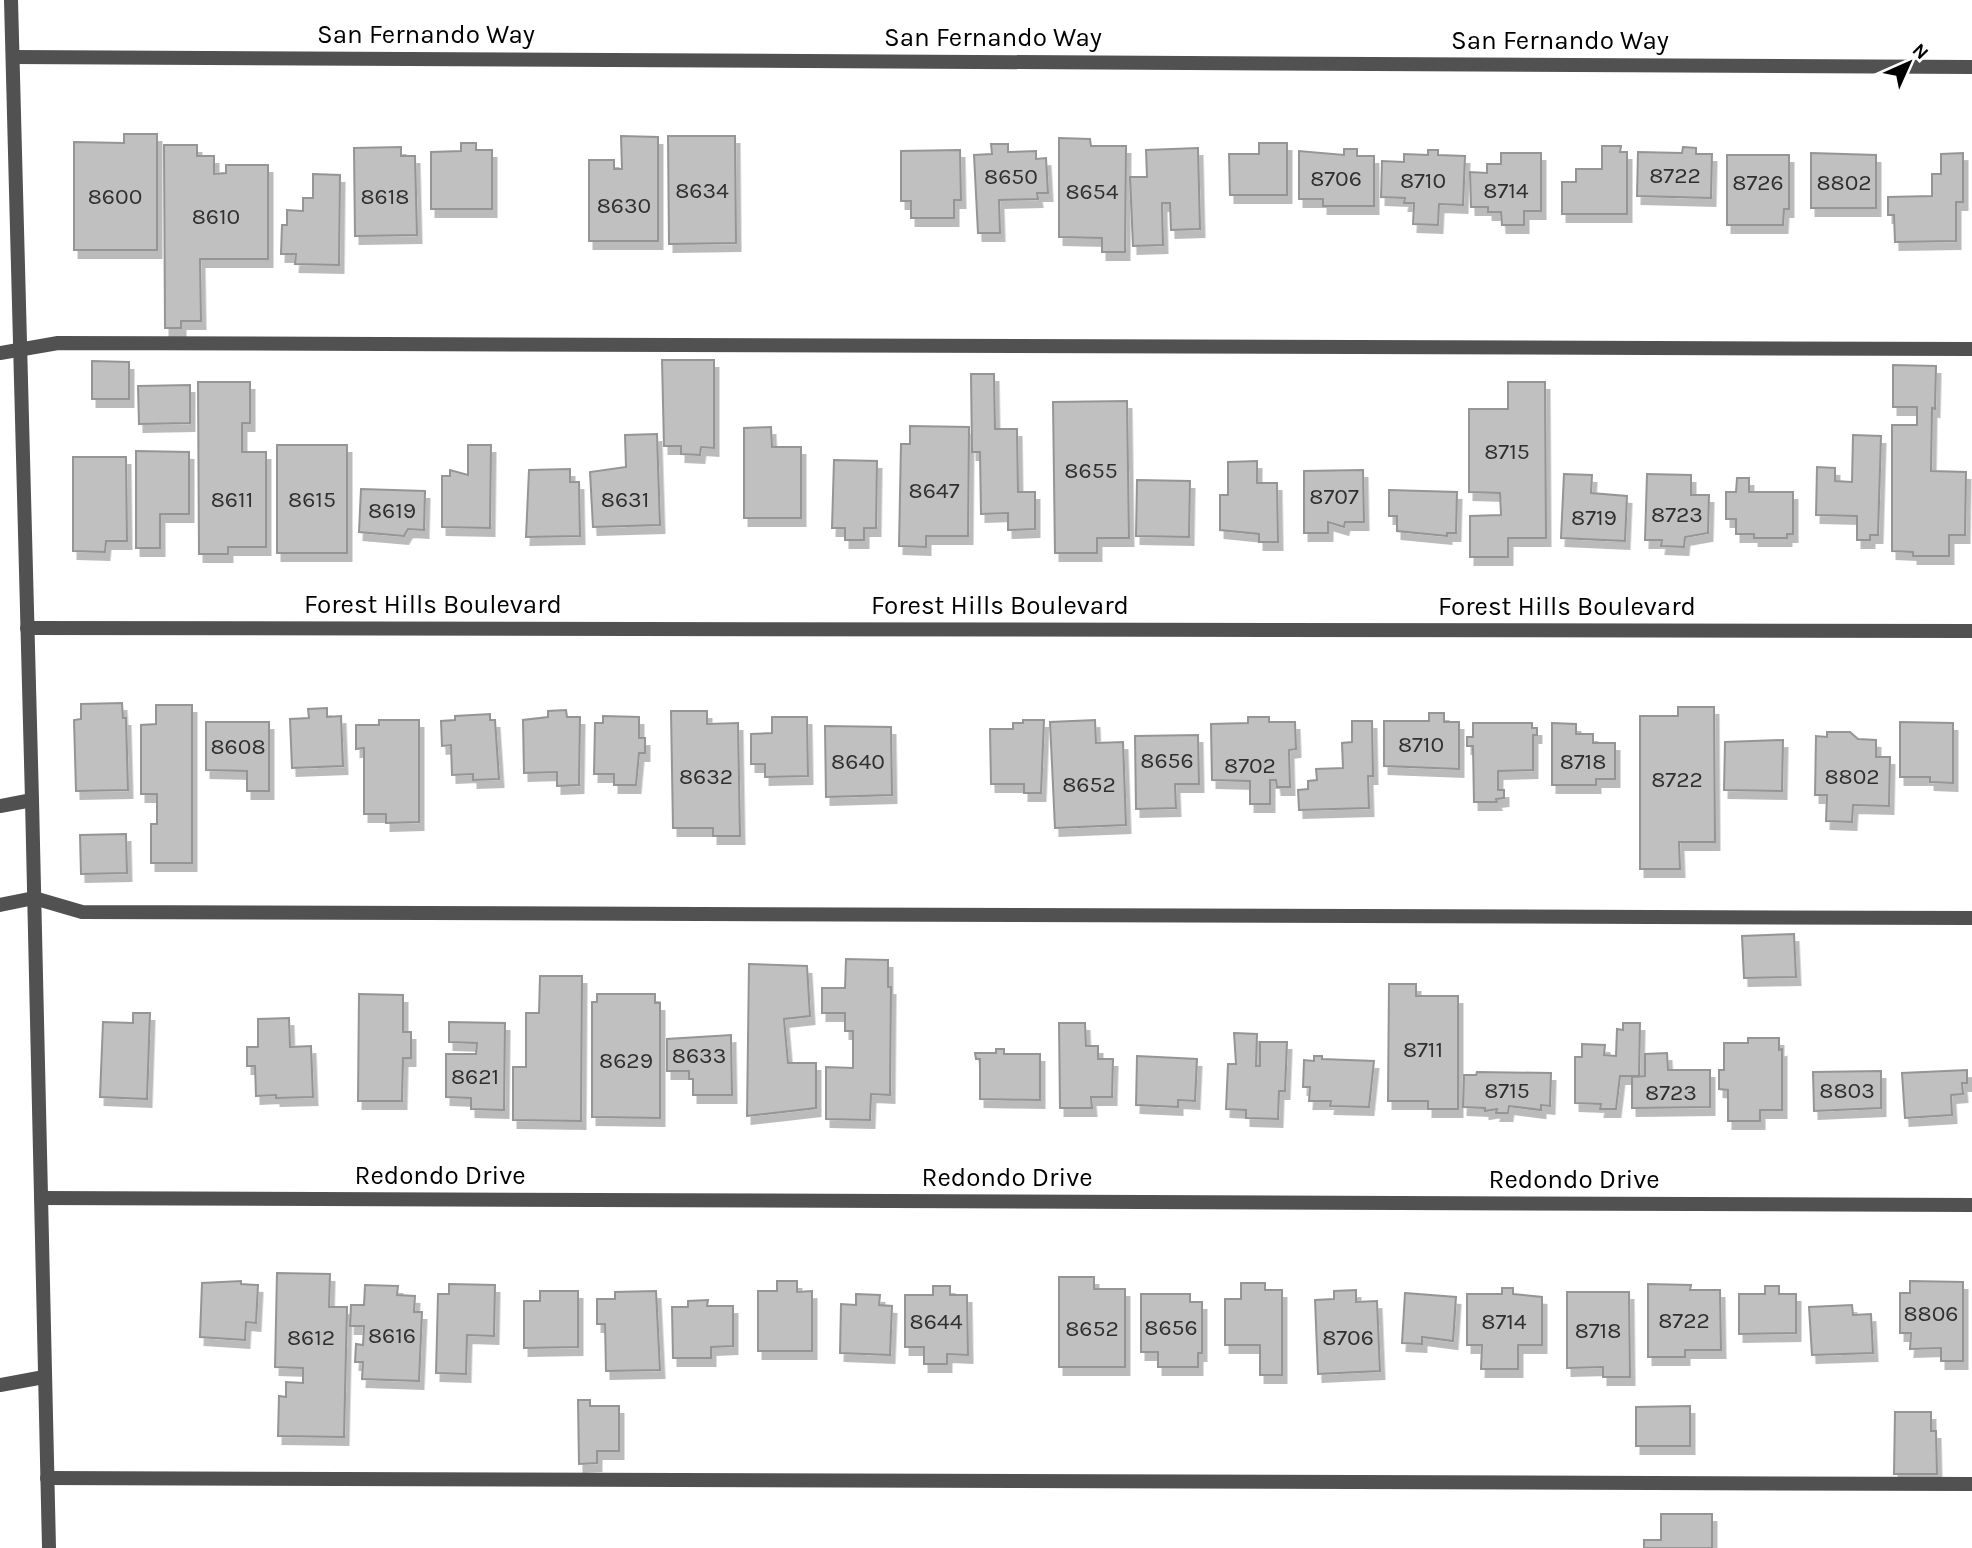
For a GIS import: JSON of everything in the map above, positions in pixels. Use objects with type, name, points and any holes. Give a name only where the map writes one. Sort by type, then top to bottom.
[{"type":"street","points":[[10,0],[21,349],[49,1548]]},
{"type":"street","name":"San Fernando Way","points":[[13,57],[1972,66]]},
{"type":"street","points":[[0,354],[58,343],[1972,349]]},
{"type":"street","name":"Forest Hills Boulevard","points":[[27,628],[1972,631]]},
{"type":"street","points":[[0,806],[32,800]]},
{"type":"street","points":[[0,905],[34,898],[82,912],[1972,918]]},
{"type":"street","name":"Redondo Drive","points":[[41,1198],[1972,1205]]},
{"type":"street","points":[[0,1385],[44,1377]]},
{"type":"street","points":[[47,1478],[1972,1484]]},
{"type":"building","points":[[124,134],[157,134],[157,250],[74,250],[74,142],[124,143]]},
{"type":"building","points":[[621,136],[658,137],[658,241],[589,241],[589,160],[614,160],[614,169],[622,169]]},
{"type":"building","points":[[668,136],[735,136],[736,243],[669,244]]},
{"type":"building","points":[[1059,138],[1090,139],[1091,146],[1126,146],[1125,252],[1102,252],[1102,238],[1059,237]]},
{"type":"building","points":[[461,143],[476,143],[476,150],[492,150],[492,209],[431,209],[431,152],[461,151]]},
{"type":"building","points":[[1259,143],[1287,143],[1287,195],[1230,195],[1229,154],[1259,154]]},
{"type":"building","points":[[991,144],[1008,144],[1008,152],[1036,151],[1036,159],[1046,158],[1048,193],[1037,193],[1038,199],[999,200],[1000,233],[978,233],[974,155],[992,154]]},
{"type":"building","points":[[164,145],[197,145],[197,156],[214,156],[214,174],[226,173],[226,165],[268,165],[268,259],[200,259],[201,321],[181,321],[181,328],[165,328]]},
{"type":"building","points":[[1602,146],[1621,146],[1620,152],[1627,152],[1627,214],[1562,214],[1562,182],[1576,182],[1576,169],[1602,169]]},
{"type":"building","points":[[401,147],[401,156],[415,156],[417,235],[355,236],[354,148]]},
{"type":"building","points":[[1683,147],[1696,148],[1696,154],[1712,154],[1711,198],[1637,196],[1638,152],[1682,153]]},
{"type":"building","points":[[1198,148],[1200,229],[1171,230],[1170,203],[1162,203],[1163,245],[1133,246],[1130,177],[1147,177],[1146,150]]},
{"type":"building","points":[[1344,149],[1357,149],[1357,156],[1374,156],[1374,206],[1323,206],[1323,199],[1299,199],[1299,151],[1344,155]]},
{"type":"building","points":[[960,150],[961,200],[954,200],[954,218],[911,218],[911,201],[901,201],[901,151]]},
{"type":"building","points":[[1428,150],[1438,150],[1438,155],[1465,156],[1463,205],[1439,204],[1438,225],[1413,224],[1414,203],[1404,203],[1405,198],[1381,197],[1382,161],[1404,162],[1404,154],[1428,155]]},
{"type":"building","points":[[1501,153],[1541,153],[1541,211],[1524,211],[1524,225],[1502,225],[1501,212],[1488,212],[1488,207],[1471,207],[1470,172],[1487,173],[1487,164],[1501,164]]},
{"type":"building","points":[[1811,153],[1876,155],[1876,208],[1811,208]]},
{"type":"building","points":[[1963,153],[1963,202],[1956,202],[1956,241],[1895,242],[1894,215],[1888,215],[1888,197],[1932,196],[1932,174],[1941,174],[1941,154]]},
{"type":"building","points":[[1727,155],[1789,155],[1789,209],[1784,209],[1783,225],[1727,225]]},
{"type":"building","points":[[313,174],[340,175],[339,265],[295,264],[296,254],[281,254],[282,225],[287,225],[287,210],[303,211],[303,198],[313,198]]},
{"type":"building","points":[[662,360],[714,360],[714,448],[701,447],[700,455],[681,454],[681,446],[664,446]]},
{"type":"building","points":[[92,361],[129,362],[129,399],[92,399]]},
{"type":"building","points":[[1893,365],[1936,366],[1931,471],[1966,472],[1965,535],[1949,535],[1949,556],[1913,556],[1913,552],[1892,551],[1892,425],[1917,425],[1917,407],[1893,407]]},
{"type":"building","points":[[971,374],[994,374],[995,429],[1017,429],[1018,492],[1035,492],[1035,529],[1008,530],[1008,513],[981,514],[980,452],[972,452]]},
{"type":"building","points":[[198,382],[250,382],[250,423],[242,423],[242,452],[266,452],[266,547],[228,547],[228,554],[199,554]]},
{"type":"building","points":[[1508,382],[1545,382],[1546,538],[1508,538],[1508,557],[1470,557],[1470,516],[1501,515],[1500,493],[1469,492],[1469,409],[1508,409]]},
{"type":"building","points":[[190,385],[190,423],[139,424],[138,386]]},
{"type":"building","points":[[1127,401],[1129,538],[1097,538],[1097,553],[1055,553],[1053,402]]},
{"type":"building","points":[[910,426],[969,427],[968,536],[926,536],[926,547],[899,546],[901,444],[910,444]]},
{"type":"building","points":[[771,427],[772,447],[801,447],[801,518],[744,518],[744,428]]},
{"type":"building","points":[[657,434],[660,525],[593,527],[590,472],[626,467],[625,435]]},
{"type":"building","points":[[1853,435],[1881,436],[1878,535],[1870,535],[1870,540],[1857,540],[1857,516],[1816,515],[1817,467],[1835,468],[1835,481],[1852,482]]},
{"type":"building","points":[[277,445],[347,445],[347,553],[277,553]]},
{"type":"building","points":[[468,445],[491,445],[490,528],[442,527],[442,476],[450,476],[450,470],[468,475]]},
{"type":"building","points":[[136,451],[189,452],[189,514],[160,514],[160,548],[136,548]]},
{"type":"building","points":[[73,457],[126,457],[127,541],[106,541],[105,552],[73,551]]},
{"type":"building","points":[[834,460],[877,461],[876,528],[864,528],[864,540],[845,540],[845,528],[832,528]]},
{"type":"building","points":[[1257,461],[1257,483],[1277,483],[1278,542],[1259,542],[1259,534],[1220,530],[1220,495],[1228,495],[1228,462]]},
{"type":"building","points":[[570,469],[570,482],[579,482],[580,536],[526,537],[529,470]]},
{"type":"building","points":[[1363,470],[1364,522],[1345,522],[1344,527],[1328,522],[1328,533],[1304,533],[1304,471]]},
{"type":"building","points":[[1564,474],[1592,475],[1591,493],[1627,496],[1625,541],[1561,538]]},
{"type":"building","points":[[1647,474],[1691,475],[1691,495],[1709,495],[1708,533],[1685,537],[1684,547],[1661,546],[1662,540],[1645,540]]},
{"type":"building","points":[[1737,478],[1749,478],[1749,492],[1793,492],[1793,534],[1787,534],[1787,538],[1754,538],[1754,534],[1736,534],[1736,519],[1726,519],[1726,492],[1736,492]]},
{"type":"building","points":[[1137,480],[1190,481],[1189,537],[1136,536]]},
{"type":"building","points":[[361,489],[425,491],[424,530],[408,529],[404,536],[359,532]]},
{"type":"building","points":[[1389,490],[1457,492],[1456,533],[1447,533],[1447,536],[1397,531],[1397,516],[1389,516]]},
{"type":"building","points":[[122,703],[123,718],[126,718],[128,790],[76,791],[74,720],[81,719],[81,704]]},
{"type":"building","points":[[156,705],[192,705],[192,863],[151,863],[151,824],[157,824],[157,794],[141,794],[141,725],[156,724]]},
{"type":"building","points":[[1678,707],[1714,707],[1715,842],[1679,842],[1680,869],[1640,869],[1640,716],[1678,716]]},
{"type":"building","points":[[327,708],[327,717],[341,716],[343,766],[292,768],[290,719],[309,718],[308,709]]},
{"type":"building","points":[[566,710],[567,717],[580,717],[579,785],[557,786],[557,772],[524,773],[523,720],[548,717],[548,711]]},
{"type":"building","points":[[671,711],[707,711],[707,724],[738,723],[740,836],[713,836],[713,828],[673,828]]},
{"type":"building","points":[[1429,713],[1444,713],[1444,722],[1459,722],[1459,769],[1384,766],[1384,721],[1429,721]]},
{"type":"building","points":[[490,714],[490,720],[495,720],[499,779],[473,780],[473,774],[452,775],[451,745],[442,746],[441,721],[455,720],[455,716]]},
{"type":"building","points":[[603,716],[639,717],[639,738],[645,738],[645,753],[639,753],[636,785],[614,785],[614,774],[594,774],[595,723],[603,723]]},
{"type":"building","points":[[772,717],[807,717],[808,776],[765,777],[765,764],[751,764],[751,734],[772,733]]},
{"type":"building","points":[[1248,717],[1269,717],[1269,722],[1295,722],[1296,749],[1289,750],[1290,787],[1277,787],[1276,780],[1270,780],[1270,804],[1250,804],[1250,781],[1212,780],[1211,724],[1248,723]]},
{"type":"building","points":[[379,720],[419,720],[419,822],[386,823],[386,814],[364,814],[364,748],[356,749],[356,725],[379,725]]},
{"type":"building","points":[[1023,720],[1044,720],[1041,793],[1024,793],[1024,784],[991,784],[990,729],[1013,729],[1013,723],[1023,723]]},
{"type":"building","points":[[1095,720],[1096,743],[1123,742],[1126,825],[1055,828],[1050,722]]},
{"type":"building","points":[[1352,721],[1372,721],[1373,776],[1368,776],[1369,808],[1299,810],[1298,790],[1308,789],[1308,781],[1317,780],[1316,769],[1343,768],[1342,743],[1352,742]]},
{"type":"building","points":[[206,722],[269,722],[269,791],[247,791],[247,771],[206,770]]},
{"type":"building","points":[[1900,722],[1953,723],[1953,783],[1930,782],[1930,777],[1900,777]]},
{"type":"building","points":[[1473,723],[1532,723],[1532,728],[1537,728],[1537,735],[1533,735],[1533,770],[1498,771],[1498,790],[1504,790],[1504,798],[1496,799],[1497,802],[1474,802],[1473,746],[1467,746],[1467,737],[1473,737]]},
{"type":"building","points":[[1552,723],[1576,724],[1576,734],[1593,734],[1593,743],[1615,743],[1615,779],[1596,779],[1596,785],[1552,785]]},
{"type":"building","points":[[825,726],[891,727],[892,795],[826,797]]},
{"type":"building","points":[[1827,732],[1850,732],[1858,739],[1876,740],[1876,757],[1890,757],[1889,806],[1853,805],[1852,822],[1826,821],[1827,795],[1815,795],[1816,736],[1827,737]]},
{"type":"building","points":[[1198,735],[1199,784],[1175,784],[1176,808],[1136,809],[1135,736]]},
{"type":"building","points":[[1783,740],[1782,791],[1724,790],[1725,742]]},
{"type":"building","points":[[126,834],[127,873],[81,874],[80,835]]},
{"type":"building","points":[[1794,934],[1796,977],[1744,978],[1742,936]]},
{"type":"building","points":[[846,959],[888,960],[888,987],[891,987],[890,1095],[871,1094],[870,1120],[826,1119],[826,1067],[853,1068],[853,1031],[845,1031],[845,1013],[822,1013],[822,988],[845,988]]},
{"type":"building","points":[[749,964],[807,966],[810,1016],[784,1019],[788,1063],[816,1063],[816,1108],[747,1116]]},
{"type":"building","points":[[540,976],[582,976],[581,1121],[513,1120],[513,1067],[526,1067],[526,1013],[539,1013]]},
{"type":"building","points":[[1389,984],[1416,984],[1416,996],[1458,996],[1458,1109],[1428,1109],[1428,1101],[1388,1101]]},
{"type":"building","points":[[359,994],[403,995],[403,1032],[411,1032],[411,1058],[403,1058],[402,1101],[358,1101]]},
{"type":"building","points":[[597,994],[655,994],[655,1003],[660,1003],[660,1118],[592,1117],[592,1002],[597,1002]]},
{"type":"building","points":[[133,1013],[150,1013],[147,1099],[100,1097],[103,1022],[133,1023]]},
{"type":"building","points":[[289,1018],[290,1047],[311,1046],[313,1097],[256,1096],[255,1066],[247,1066],[247,1047],[258,1047],[258,1019]]},
{"type":"building","points":[[449,1022],[505,1023],[504,1110],[471,1109],[471,1098],[446,1097],[446,1054],[476,1054],[477,1043],[449,1042]]},
{"type":"building","points":[[1059,1023],[1085,1023],[1086,1046],[1098,1046],[1098,1059],[1113,1059],[1112,1097],[1091,1097],[1092,1108],[1060,1108]]},
{"type":"building","points":[[1623,1023],[1640,1023],[1639,1076],[1620,1076],[1616,1109],[1600,1109],[1601,1104],[1575,1103],[1575,1057],[1582,1057],[1582,1044],[1605,1045],[1604,1055],[1616,1056],[1617,1029],[1623,1030]]},
{"type":"building","points":[[1234,1033],[1257,1034],[1256,1066],[1260,1066],[1260,1042],[1287,1042],[1285,1091],[1279,1091],[1278,1119],[1246,1118],[1246,1110],[1226,1109],[1228,1064],[1236,1064]]},
{"type":"building","points":[[731,1035],[732,1095],[693,1095],[693,1079],[689,1079],[689,1071],[667,1071],[667,1039]]},
{"type":"building","points":[[1748,1038],[1779,1038],[1779,1050],[1782,1049],[1782,1110],[1760,1110],[1760,1121],[1728,1121],[1728,1090],[1719,1089],[1719,1070],[1724,1070],[1724,1043],[1748,1043]]},
{"type":"building","points":[[996,1049],[1004,1049],[1004,1054],[1040,1054],[1040,1100],[980,1099],[980,1059],[976,1059],[975,1053],[996,1053]]},
{"type":"building","points":[[1667,1053],[1668,1070],[1710,1070],[1710,1107],[1632,1108],[1632,1077],[1645,1076],[1645,1054]]},
{"type":"building","points":[[1137,1056],[1197,1059],[1195,1101],[1178,1100],[1178,1107],[1136,1105]]},
{"type":"building","points":[[1314,1056],[1322,1056],[1322,1059],[1374,1061],[1369,1107],[1330,1106],[1331,1101],[1309,1101],[1310,1087],[1303,1087],[1304,1060],[1314,1061]]},
{"type":"building","points":[[1967,1070],[1967,1083],[1962,1083],[1963,1094],[1951,1095],[1952,1115],[1905,1118],[1902,1073]]},
{"type":"building","points":[[1881,1071],[1881,1108],[1814,1111],[1813,1072]]},
{"type":"building","points":[[1477,1072],[1551,1073],[1550,1106],[1541,1105],[1541,1110],[1509,1106],[1508,1113],[1496,1113],[1497,1109],[1485,1111],[1485,1108],[1463,1107],[1464,1075],[1476,1075]]},
{"type":"building","points":[[277,1273],[330,1274],[329,1307],[347,1307],[344,1437],[278,1436],[279,1396],[286,1397],[286,1382],[303,1383],[303,1368],[275,1367]]},
{"type":"building","points":[[1059,1277],[1094,1277],[1094,1289],[1125,1289],[1125,1367],[1059,1367]]},
{"type":"building","points":[[241,1281],[241,1284],[258,1285],[256,1323],[246,1322],[245,1340],[200,1337],[202,1283]]},
{"type":"building","points":[[777,1281],[797,1281],[797,1292],[812,1291],[812,1351],[758,1351],[758,1291],[777,1291]]},
{"type":"building","points":[[1910,1281],[1963,1282],[1963,1361],[1941,1361],[1941,1348],[1910,1349],[1911,1333],[1900,1333],[1900,1293],[1910,1293]]},
{"type":"building","points":[[1241,1283],[1265,1283],[1265,1290],[1282,1290],[1282,1375],[1260,1375],[1260,1345],[1225,1345],[1225,1299],[1241,1299]]},
{"type":"building","points":[[449,1284],[495,1285],[494,1336],[467,1335],[466,1374],[436,1373],[438,1294],[449,1294]]},
{"type":"building","points":[[1648,1284],[1691,1285],[1690,1290],[1720,1290],[1721,1350],[1685,1350],[1685,1357],[1648,1357]]},
{"type":"building","points":[[365,1285],[398,1286],[397,1295],[415,1296],[414,1312],[422,1312],[419,1381],[362,1379],[363,1362],[355,1362],[356,1344],[363,1345],[364,1326],[350,1326],[351,1305],[364,1305]]},
{"type":"building","points":[[933,1286],[950,1286],[950,1295],[967,1295],[968,1355],[947,1354],[947,1364],[924,1364],[924,1347],[905,1347],[905,1295],[933,1295]]},
{"type":"building","points":[[1765,1286],[1779,1286],[1779,1294],[1796,1294],[1796,1333],[1739,1334],[1739,1294],[1765,1294]]},
{"type":"building","points":[[1502,1288],[1513,1288],[1513,1294],[1542,1297],[1542,1345],[1518,1345],[1518,1369],[1481,1369],[1482,1345],[1467,1345],[1467,1294],[1502,1294]]},
{"type":"building","points":[[1356,1290],[1356,1302],[1377,1301],[1380,1371],[1318,1374],[1315,1300],[1334,1299],[1334,1291]]},
{"type":"building","points":[[540,1291],[578,1291],[578,1347],[524,1348],[524,1301],[540,1301]]},
{"type":"building","points":[[656,1291],[660,1370],[606,1371],[605,1324],[597,1324],[597,1299],[615,1299],[615,1292]]},
{"type":"building","points":[[1567,1292],[1629,1292],[1630,1377],[1603,1377],[1603,1367],[1567,1368]]},
{"type":"building","points":[[1405,1293],[1456,1297],[1453,1341],[1422,1337],[1422,1344],[1402,1343]]},
{"type":"building","points":[[856,1294],[880,1295],[879,1305],[892,1306],[890,1355],[840,1353],[841,1304],[856,1305]]},
{"type":"building","points":[[1141,1294],[1190,1294],[1190,1302],[1202,1302],[1202,1353],[1198,1353],[1198,1367],[1158,1367],[1158,1352],[1141,1352]]},
{"type":"building","points":[[708,1300],[707,1306],[733,1306],[733,1346],[711,1347],[711,1358],[673,1358],[672,1307],[688,1307],[688,1301]]},
{"type":"building","points":[[1852,1305],[1853,1315],[1871,1314],[1873,1353],[1812,1355],[1809,1307]]},
{"type":"building","points":[[578,1400],[590,1400],[590,1406],[619,1406],[619,1451],[597,1451],[597,1463],[579,1464]]},
{"type":"building","points":[[1690,1406],[1690,1446],[1636,1446],[1636,1407]]},
{"type":"building","points":[[1895,1412],[1931,1412],[1931,1431],[1936,1431],[1937,1474],[1894,1474]]},
{"type":"building","points":[[1661,1514],[1712,1514],[1712,1548],[1644,1548],[1644,1540],[1661,1540]]}]
